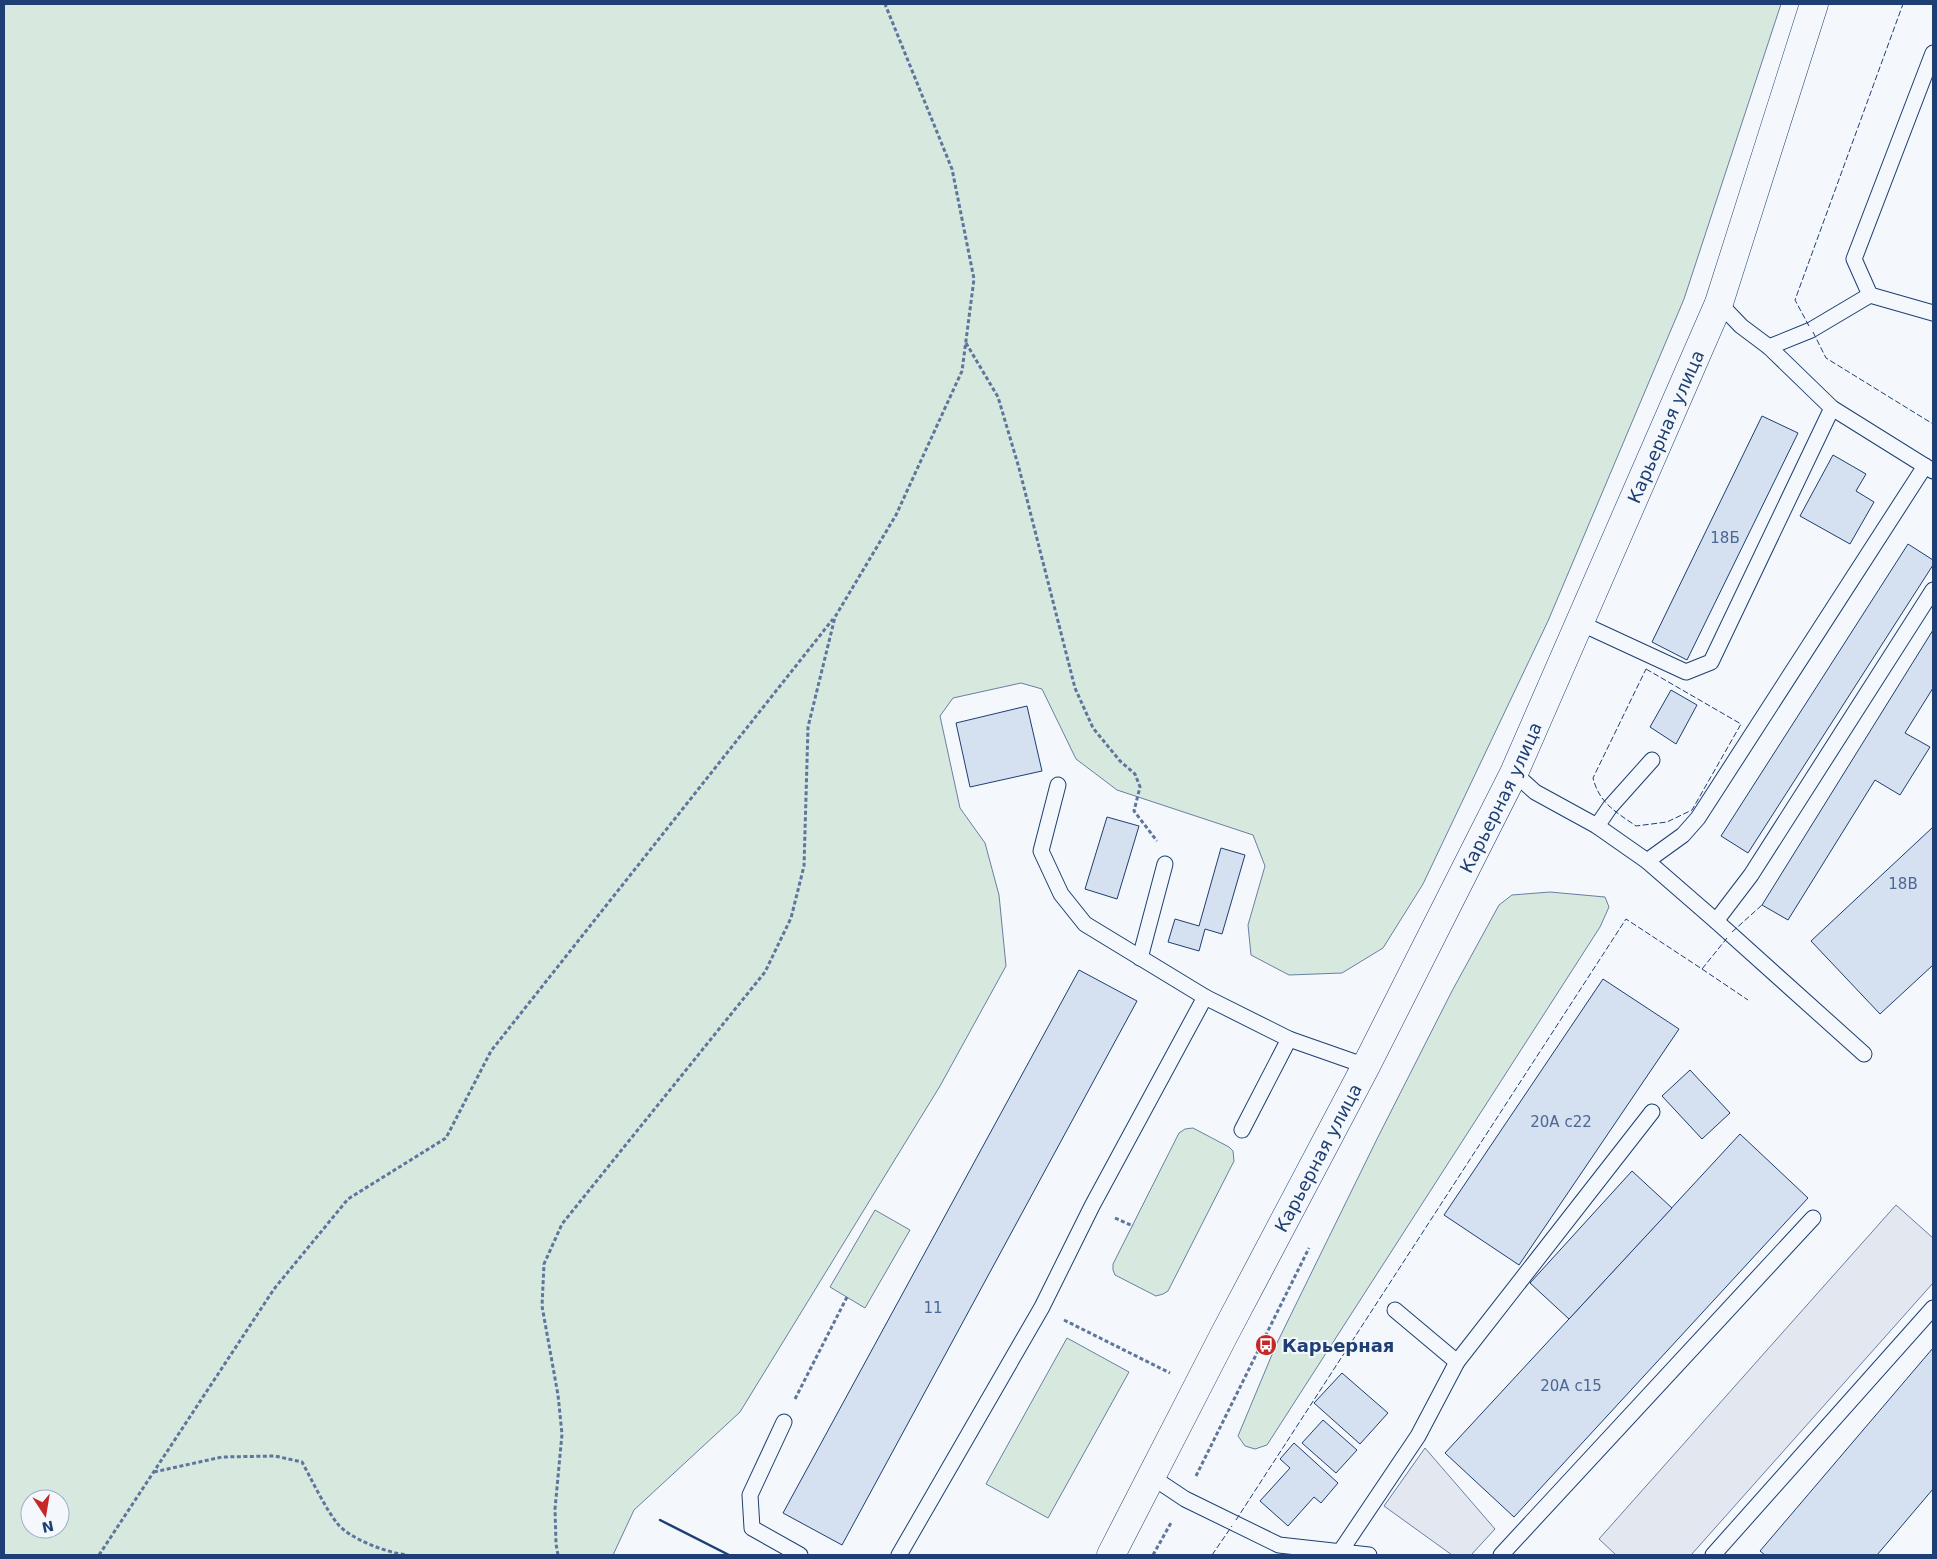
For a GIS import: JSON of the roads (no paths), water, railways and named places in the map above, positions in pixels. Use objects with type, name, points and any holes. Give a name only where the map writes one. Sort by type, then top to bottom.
[{"type":"street","name":"Карьерная улица","points":[[1111,1555],[1366,1066],[1514,773],[1719,303],[1814,4]]},
{"type":"lane","points":[[1870,295],[1854,259],[1933,53]]},
{"type":"lane","points":[[1769,347],[1811,330],[1870,295],[1933,313]]},
{"type":"lane","points":[[1647,861],[1682,835],[1698,818],[1929,469],[1832,408],[1769,347],[1741,326],[1719,303]]},
{"type":"lane","points":[[1580,623],[1686,672],[1711,662],[1832,408]]},
{"type":"lane","points":[[1716,921],[1751,875],[1933,590]]},
{"type":"lane","points":[[1597,826],[1610,807],[1652,760]]},
{"type":"lane","points":[[1514,773],[1535,792],[1597,826],[1647,861],[1864,1054]]},
{"type":"lane","points":[[1058,785],[1041,851],[1061,894],[1085,924],[1205,997],[1289,1039],[1366,1066]]},
{"type":"lane","points":[[1140,958],[1165,864]]},
{"type":"lane","points":[[899,1555],[1042,1307],[1092,1206],[1205,997]]},
{"type":"lane","points":[[1242,1130],[1289,1039]]},
{"type":"lane","points":[[1339,1554],[1418,1436],[1457,1362],[1652,1112]]},
{"type":"lane","points":[[1501,1555],[1813,1218]]},
{"type":"lane","points":[[1713,1555],[1933,1308]]},
{"type":"lane","points":[[1395,1310],[1457,1362]]},
{"type":"lane","points":[[784,1422],[750,1495],[752,1528],[800,1555]]},
{"type":"lane","points":[[1152,1478],[1185,1499],[1279,1545],[1339,1554],[1369,1555]]},
{"type":"place","name":"Карьерная","points":[[1266,1345]]}]
